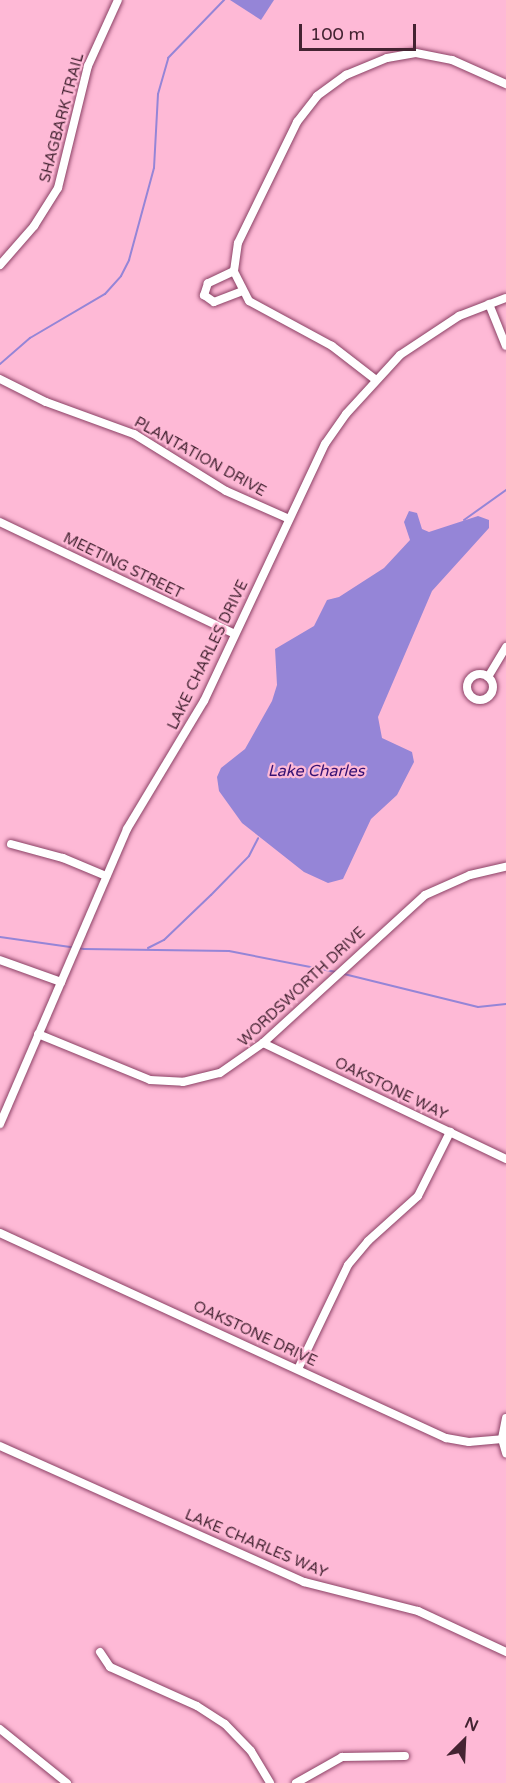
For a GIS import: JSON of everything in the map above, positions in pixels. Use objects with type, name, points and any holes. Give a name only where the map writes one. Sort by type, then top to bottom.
[{"type":"street","name":"SHAGBARK TRAIL","points":[[0,265],[34,226],[57,188],[88,66],[118,0]]},
{"type":"street","points":[[376,380],[332,346],[258,308],[242,291],[234,271],[238,243],[287,139],[308,106],[328,87],[371,63],[416,53],[452,60],[506,84]]},
{"type":"street","points":[[234,271],[207,283],[204,295],[214,302],[242,291]]},
{"type":"street","name":"LAKE CHARLES DRIVE","points":[[0,1124],[127,829],[204,701],[287,518],[325,444],[376,380],[427,334],[506,298]]},
{"type":"street","points":[[489,304],[506,346]]},
{"type":"street","name":"PLANTATION DRIVE","points":[[0,380],[46,402],[134,434],[226,491],[287,518]]},
{"type":"street","name":"MEETING STREET","points":[[0,522],[235,634]]},
{"type":"street","points":[[488,677],[506,647]]},
{"type":"street","points":[[11,844],[63,858],[106,876]]},
{"type":"street","name":"WORDSWORTH DRIVE","points":[[38,1034],[131,1075],[168,1082],[220,1073],[263,1043],[426,895],[470,874],[506,867]]},
{"type":"street","points":[[0,960],[61,982]]},
{"type":"street","name":"OAKSTONE WAY","points":[[263,1043],[506,1159]]},
{"type":"street","points":[[298,1369],[348,1265],[368,1241],[418,1196],[450,1132]]},
{"type":"street","name":"OAKSTONE DRIVE","points":[[0,1233],[446,1438],[469,1442],[502,1439]]},
{"type":"street","points":[[506,1418],[502,1439],[506,1453]]},
{"type":"street","name":"LAKE CHARLES WAY","points":[[0,1446],[302,1581],[418,1611],[506,1652]]},
{"type":"street","points":[[100,1652],[110,1667],[196,1706],[225,1724],[251,1751],[270,1783]]},
{"type":"street","points":[[0,1729],[67,1783]]},
{"type":"street","points":[[296,1783],[342,1757],[405,1756]]},
{"type":"water","points":[[230,0],[274,0],[261,20]]},
{"type":"water","name":"Lake Charles","points":[[409,511],[417,513],[422,529],[429,532],[478,516],[489,520],[489,528],[432,591],[378,717],[382,738],[412,752],[414,762],[397,795],[371,819],[343,879],[328,883],[304,872],[242,823],[219,791],[217,777],[221,768],[245,749],[272,701],[277,685],[275,649],[314,626],[327,600],[339,597],[384,568],[410,540],[404,522]]},
{"type":"waterway","points":[[0,364],[30,338],[105,294],[121,276],[129,260],[154,168],[158,94],[168,58],[224,0]]},
{"type":"waterway","points":[[464,520],[506,490]]},
{"type":"waterway","points":[[148,948],[164,940],[211,895],[249,856],[258,838]]},
{"type":"waterway","points":[[0,937],[84,949],[229,951],[336,972]]},
{"type":"waterway","points":[[344,974],[478,1007],[506,1004]]}]
